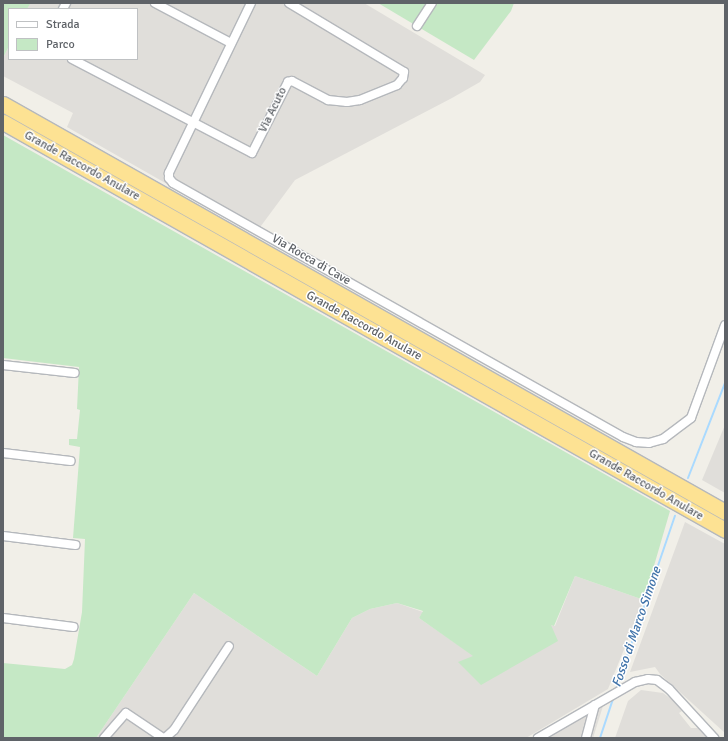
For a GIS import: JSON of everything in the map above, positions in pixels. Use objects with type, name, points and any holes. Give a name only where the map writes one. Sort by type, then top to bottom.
[{"type":"highway","name":"Grande Raccordo Anulare","points":[[3,104],[725,512]]},
{"type":"highway","name":"Grande Raccordo Anulare","points":[[3,122],[725,530]]},
{"type":"street","points":[[155,3],[231,43]]},
{"type":"street","name":"Via Rocca di Cave","points":[[251,3],[169,173],[170,181],[622,437],[636,442],[654,442],[668,436],[686,423],[698,402],[725,325]]},
{"type":"street","name":"Via Acuto","points":[[74,60],[252,153],[288,82],[292,81],[328,100],[347,102],[360,100],[397,85],[403,78],[404,72],[289,3]]},
{"type":"street","points":[[417,26],[432,3]]},
{"type":"street","points":[[3,366],[75,373]]},
{"type":"street","points":[[3,453],[71,461]]},
{"type":"street","points":[[3,536],[75,545]]},
{"type":"street","points":[[3,618],[73,627]]},
{"type":"street","points":[[104,738],[126,713],[164,738],[174,730],[229,646]]},
{"type":"street","points":[[538,738],[634,682],[651,679],[660,682],[714,738]]},
{"type":"street","points":[[586,738],[595,705]]},
{"type":"shaded area","points":[[30,3],[364,3],[485,75],[480,82],[452,98],[295,180],[255,234],[67,127],[73,113],[3,76],[3,58],[8,48],[8,60],[138,60],[138,8],[28,8]]},
{"type":"shaded area","points":[[725,425],[725,493],[702,480]]},
{"type":"shaded area","points":[[685,522],[725,544],[725,733],[660,674],[655,667],[630,672]]},
{"type":"shaded area","points":[[575,576],[644,600],[608,689],[526,738],[96,738],[194,593],[317,676],[352,618],[370,609],[397,603],[423,612],[419,618],[474,656],[551,625],[555,626]]},
{"type":"shaded area","points":[[641,690],[663,693],[674,701],[682,711],[679,713],[691,728],[698,728],[707,738],[615,738],[628,701]]},
{"type":"shaded area","points":[[603,706],[593,738],[545,738],[577,720]]},
{"type":"green space","points":[[3,3],[30,4],[28,8],[8,8],[8,48],[3,58]]},
{"type":"green space","points":[[378,3],[514,3],[511,11],[474,60]]},
{"type":"green space","points":[[3,135],[670,511],[644,600],[575,576],[554,626],[551,625],[558,641],[481,685],[458,662],[473,656],[419,618],[423,611],[397,603],[370,609],[352,618],[317,676],[194,593],[96,738],[3,738],[3,663],[65,669],[72,665],[82,612],[85,539],[73,538],[80,447],[69,445],[69,439],[77,439],[80,410],[77,409],[79,367],[3,358]]},
{"type":"waterway","name":"Fosso di Marco Simone","points":[[688,478],[725,383]]},
{"type":"waterway","name":"Fosso di Marco Simone","points":[[616,689],[675,516]]},
{"type":"waterway","name":"Fosso di Marco Simone","points":[[600,738],[613,699]]}]
